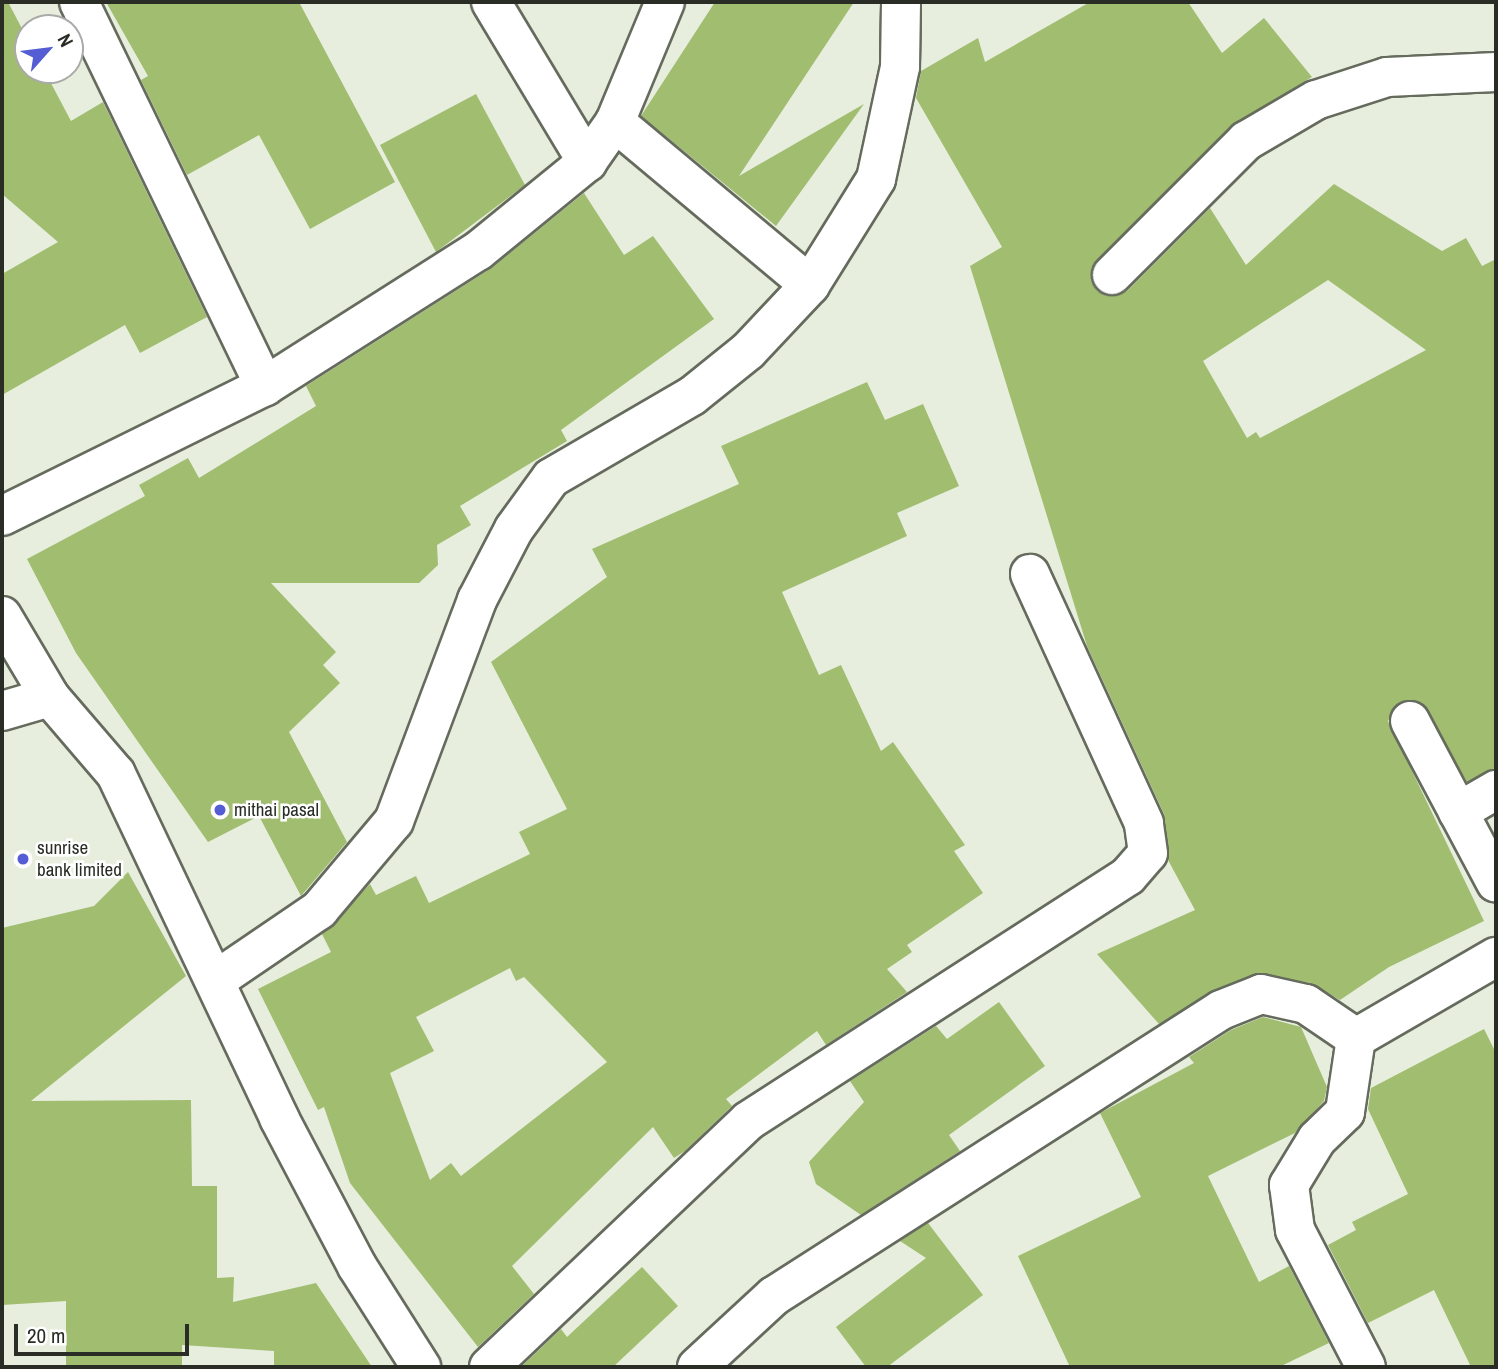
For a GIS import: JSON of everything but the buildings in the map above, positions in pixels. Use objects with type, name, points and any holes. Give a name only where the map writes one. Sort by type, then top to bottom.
[{"type":"street","points":[[79,2],[265,386]]},
{"type":"street","points":[[491,2],[587,162]]},
{"type":"street","points":[[2,516],[265,386],[478,251],[587,162],[615,122],[665,2]]},
{"type":"street","points":[[216,980],[319,910],[394,821],[477,600],[514,529],[551,478],[692,396],[748,351],[810,285],[876,178],[900,67],[901,2]]},
{"type":"street","points":[[1112,275],[1246,141],[1316,100],[1387,77],[1496,72]]},
{"type":"street","points":[[615,122],[810,285]]},
{"type":"street","points":[[489,1367],[748,1121],[1128,876],[1148,853],[1144,823],[1030,574]]},
{"type":"street","points":[[2,616],[50,697],[116,774],[357,1266],[421,1367]]},
{"type":"street","points":[[2,711],[50,697]]},
{"type":"street","points":[[1410,721],[1496,883]]},
{"type":"street","points":[[1458,812],[1496,790]]},
{"type":"street","points":[[1356,1038],[1496,957]]},
{"type":"street","points":[[697,1367],[774,1296],[1221,1010],[1261,994],[1306,1003],[1356,1038]]},
{"type":"street","points":[[1356,1038],[1345,1111],[1317,1139],[1289,1185],[1295,1230],[1366,1367]]},
{"type":"place","name":"mithai pasal","points":[[220,810]]},
{"type":"place","name":"sunrise bank limited","points":[[23,859]]}]
